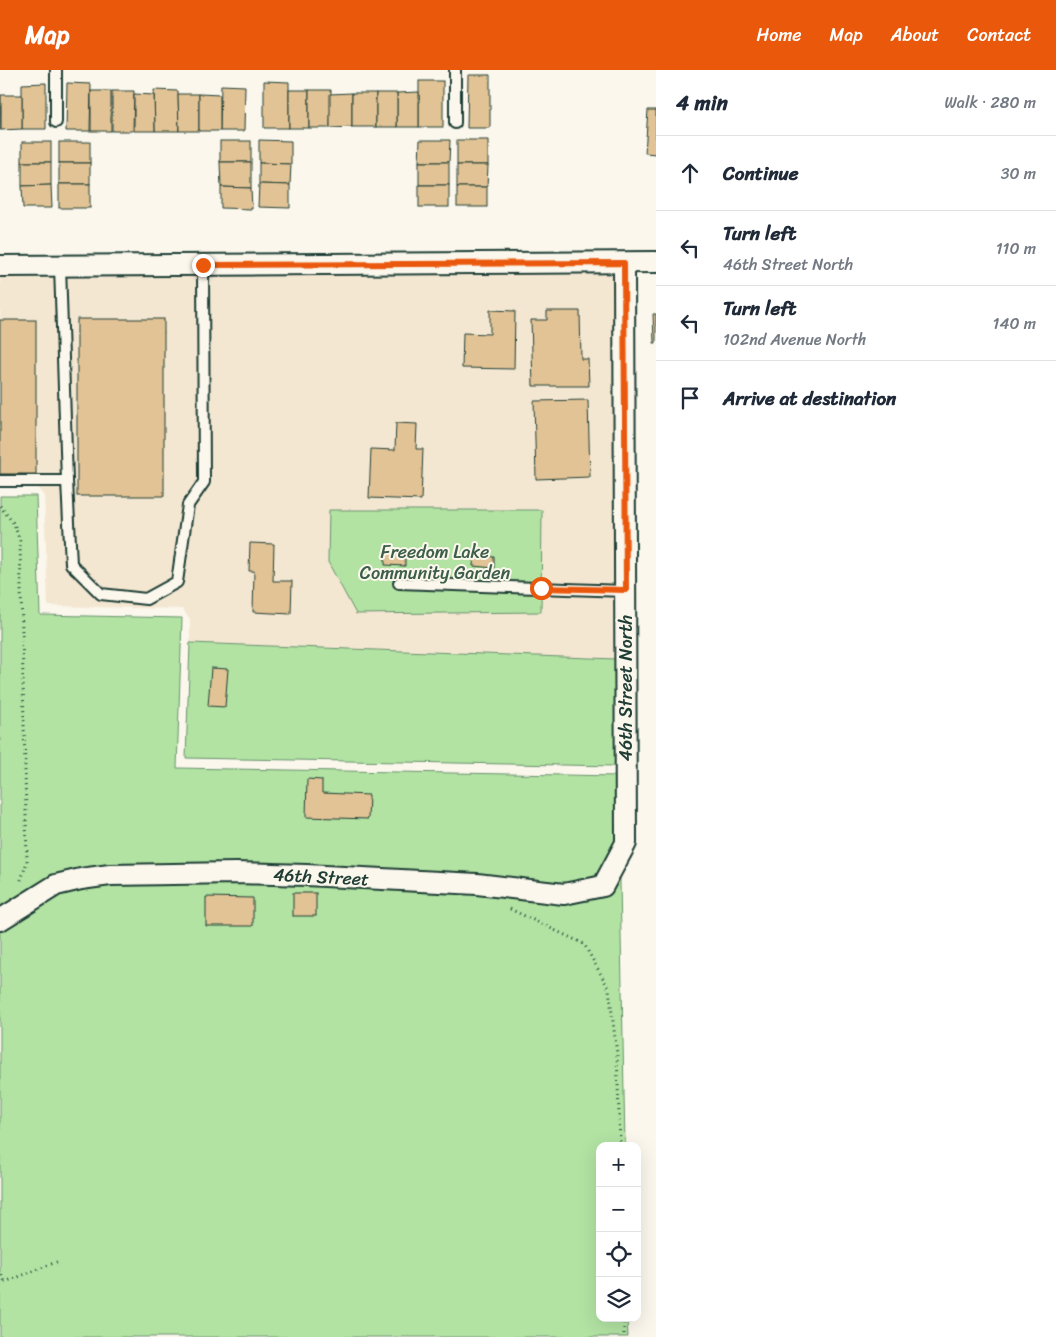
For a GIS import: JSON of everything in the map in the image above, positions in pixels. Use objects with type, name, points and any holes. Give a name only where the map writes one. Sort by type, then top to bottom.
[{"type":"street","points":[[0,266],[656,262]]},
{"type":"street","name":"46th Street North","points":[[624,263],[626,842]]},
{"type":"street","name":"46th Street","points":[[0,920],[56,886],[81,879],[110,876],[236,873],[477,884],[564,894],[603,886],[626,842]]},
{"type":"lane","points":[[56,70],[56,122]]},
{"type":"lane","points":[[455,70],[455,123]]},
{"type":"lane","points":[[60,266],[71,564],[101,594],[146,599],[177,582],[188,505],[204,482],[203,265]]},
{"type":"lane","points":[[0,481],[67,482]]},
{"type":"lane","points":[[399,583],[626,590]]},
{"type":"path","points":[[0,506],[14,524],[20,541],[27,862],[23,881],[15,887]]},
{"type":"path","points":[[505,906],[584,944],[609,989],[617,1054],[620,1142]]},
{"type":"path","points":[[0,1284],[59,1261]]},
{"type":"path","points":[[2,1275],[5,1282]]},
{"type":"path","points":[[624,1322],[624,1337]]},
{"type":"shaded area","points":[[614,274],[616,659],[190,643],[190,619],[182,609],[48,606],[44,496],[36,486],[0,486],[0,278]]},
{"type":"green space","points":[[0,496],[36,496],[40,615],[182,618],[177,768],[618,776],[625,1142],[596,1142],[596,1322],[627,1322],[628,1337],[0,1337]]},
{"type":"green space","name":"Freedom Lake Community Garden","points":[[329,510],[542,510],[541,612],[356,614],[328,562]]},
{"type":"green space","points":[[190,643],[616,659],[616,766],[186,758]]},
{"type":"building","points":[[468,75],[490,75],[490,128],[467,128]]},
{"type":"building","points":[[264,81],[289,82],[289,128],[264,128]]},
{"type":"building","points":[[419,81],[443,81],[443,127],[419,127]]},
{"type":"building","points":[[46,83],[46,129],[22,129],[22,84]]},
{"type":"building","points":[[67,83],[91,84],[90,131],[66,131]]},
{"type":"building","points":[[221,85],[245,86],[244,131],[220,131]]},
{"type":"building","points":[[154,90],[178,91],[179,131],[155,131]]},
{"type":"building","points":[[289,90],[309,90],[309,128],[289,128]]},
{"type":"building","points":[[309,90],[331,90],[330,128],[309,128]]},
{"type":"building","points":[[91,91],[111,91],[111,131],[91,131]]},
{"type":"building","points":[[112,91],[134,91],[133,131],[112,131]]},
{"type":"building","points":[[419,92],[419,127],[397,127],[397,93]]},
{"type":"building","points":[[352,93],[352,127],[330,128],[330,94]]},
{"type":"building","points":[[352,93],[376,93],[376,127],[352,127]]},
{"type":"building","points":[[376,93],[397,93],[397,127],[376,127]]},
{"type":"building","points":[[134,94],[154,95],[155,131],[134,131]]},
{"type":"building","points":[[178,94],[199,94],[199,131],[179,131]]},
{"type":"building","points":[[199,94],[220,95],[220,131],[199,131]]},
{"type":"building","points":[[0,95],[1,130],[0,130]]},
{"type":"building","points":[[1,95],[22,95],[22,129],[1,130]]},
{"type":"building","points":[[648,110],[656,110],[656,154],[645,153]]},
{"type":"building","points":[[259,140],[291,141],[291,164],[259,163]]},
{"type":"building","points":[[420,140],[450,140],[449,162],[419,162]]},
{"type":"building","points":[[457,140],[488,140],[488,165],[457,165]]},
{"type":"building","points":[[220,141],[251,141],[251,162],[220,162]]},
{"type":"building","points":[[22,142],[51,142],[51,162],[22,162]]},
{"type":"building","points":[[59,142],[90,142],[90,163],[59,163]]},
{"type":"building","points":[[22,162],[51,162],[51,185],[22,186]]},
{"type":"building","points":[[220,162],[251,162],[251,188],[221,187]]},
{"type":"building","points":[[419,162],[449,162],[449,185],[419,185]]},
{"type":"building","points":[[59,163],[90,163],[90,184],[59,184]]},
{"type":"building","points":[[259,163],[291,164],[290,185],[259,184]]},
{"type":"building","points":[[457,165],[488,165],[487,187],[457,187]]},
{"type":"building","points":[[59,184],[90,184],[90,208],[59,208]]},
{"type":"building","points":[[259,184],[290,185],[290,208],[258,207]]},
{"type":"building","points":[[51,185],[52,208],[23,208],[22,186]]},
{"type":"building","points":[[419,185],[449,185],[449,207],[419,207]]},
{"type":"building","points":[[221,187],[251,188],[252,209],[221,208]]},
{"type":"building","points":[[457,187],[487,187],[487,207],[457,207]]},
{"type":"building","points":[[490,310],[515,311],[514,369],[462,368],[463,333],[490,334]]},
{"type":"building","points":[[547,311],[580,311],[581,359],[588,359],[589,386],[533,386],[531,320],[547,320]]},
{"type":"building","points":[[653,314],[656,314],[656,343],[654,343]]},
{"type":"building","points":[[77,319],[164,319],[164,496],[77,496]]},
{"type":"building","points":[[0,320],[36,320],[36,474],[0,474]]},
{"type":"building","points":[[588,400],[590,477],[536,479],[534,401]]},
{"type":"building","points":[[396,423],[417,424],[416,449],[423,449],[421,500],[369,498],[371,449],[395,450]]},
{"type":"building","points":[[250,543],[274,544],[273,581],[292,581],[291,614],[253,612],[254,571],[249,571]]},
{"type":"building","points":[[385,553],[405,553],[405,566],[385,565]]},
{"type":"building","points":[[474,555],[494,557],[494,568],[473,566]]},
{"type":"building","points":[[211,668],[228,669],[225,707],[208,706]]},
{"type":"building","points":[[307,779],[322,780],[322,793],[369,795],[368,819],[306,817]]},
{"type":"building","points":[[293,893],[316,893],[316,916],[293,916]]},
{"type":"building","points":[[206,897],[253,898],[253,926],[206,926]]},
{"type":"route","points":[[203,265],[624,263],[626,590],[541,588]]}]
